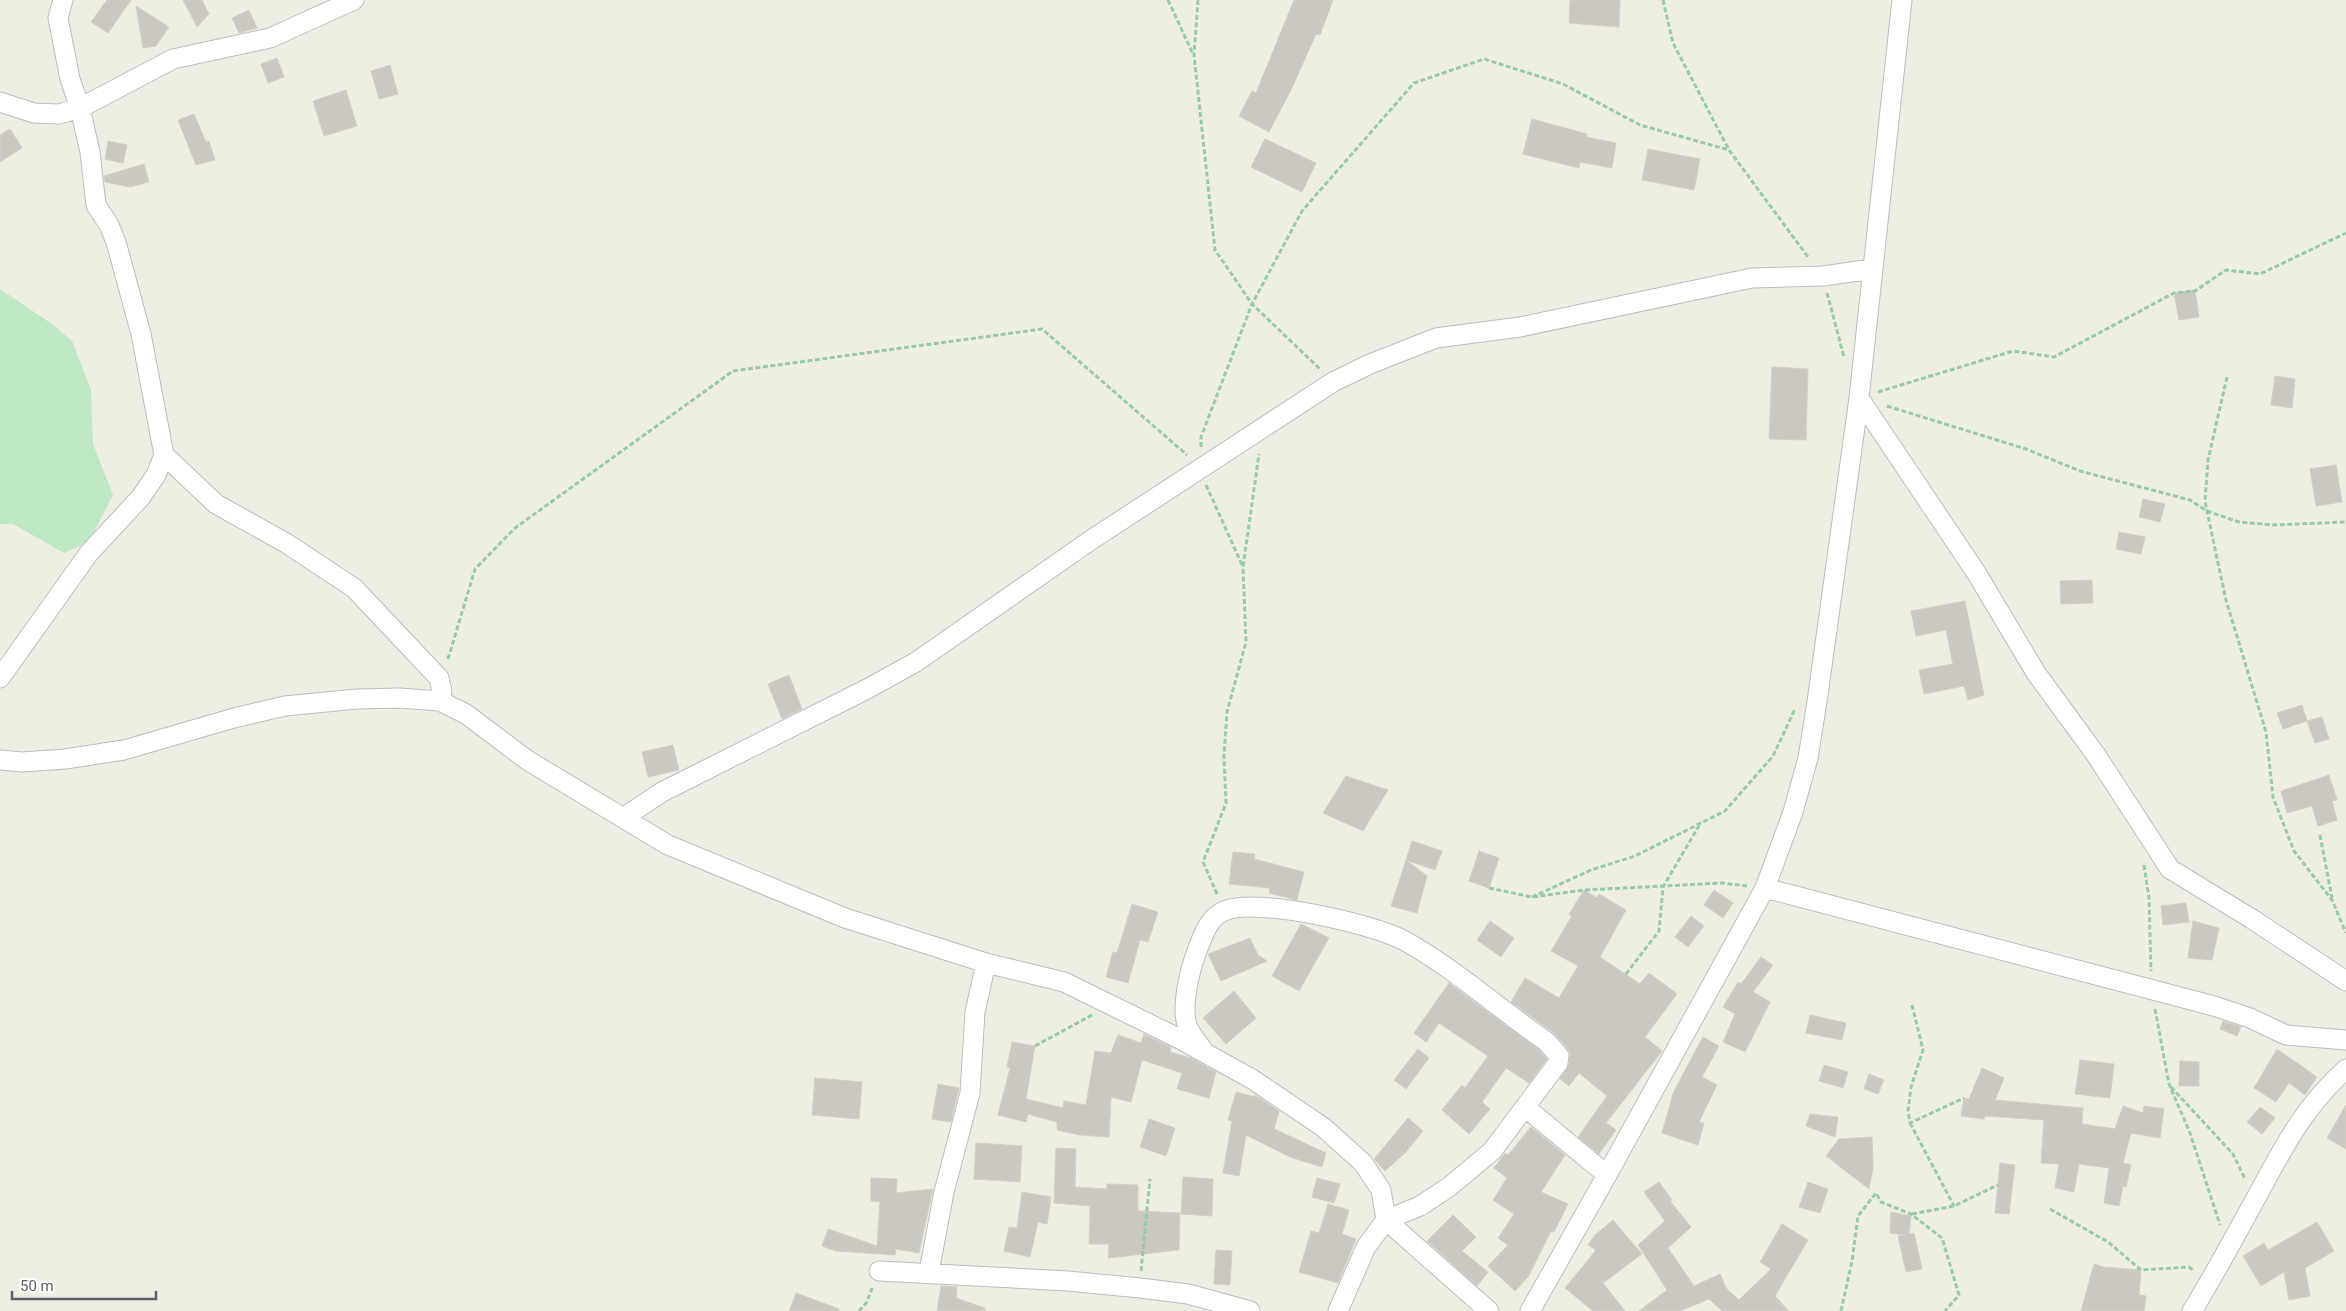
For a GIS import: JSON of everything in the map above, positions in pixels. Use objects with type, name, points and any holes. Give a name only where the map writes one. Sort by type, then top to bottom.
[{"type":"street","points":[[0,678],[89,553],[141,497],[156,475],[164,455],[140,334],[116,242],[109,225],[96,205],[90,152],[80,108],[70,79],[59,25],[58,18],[63,0]]},
{"type":"street","points":[[0,102],[34,113],[59,114],[80,108],[173,59],[270,38],[354,0]]},
{"type":"street","points":[[1530,1311],[1765,888],[1793,812],[1808,758],[1859,398],[1902,0]]},
{"type":"street","points":[[623,818],[662,792],[867,689],[916,662],[1091,540],[1333,382],[1370,364],[1436,338],[1520,327],[1752,278],[1822,276],[1872,269]]},
{"type":"street","points":[[1859,398],[1976,574],[2026,658],[2096,755],[2170,869],[2252,919],[2346,981]]},
{"type":"street","points":[[164,455],[216,504],[286,543],[354,588],[440,678],[442,691],[440,701]]},
{"type":"street","points":[[0,760],[22,762],[65,759],[124,750],[234,718],[285,706],[357,699],[399,698],[440,701],[466,714],[527,760],[668,845],[845,918],[986,963],[1064,982],[1121,1009],[1252,1079],[1324,1127],[1363,1163],[1382,1190],[1386,1220],[1489,1311]]},
{"type":"street","points":[[1765,888],[2214,1006],[2286,1035],[2346,1040]]},
{"type":"street","points":[[1205,1053],[1187,1025],[1184,1003],[1195,956],[1205,930],[1213,918],[1224,911],[1251,906],[1365,926],[1404,940],[1458,977],[1556,1050],[1560,1056],[1558,1063],[1492,1151],[1449,1188],[1420,1206],[1386,1220],[1366,1247],[1338,1311]]},
{"type":"street","points":[[929,1272],[944,1192],[970,1093],[976,1012],[986,963]]},
{"type":"street","points":[[2192,1311],[2228,1251],[2298,1122],[2314,1100],[2346,1069]]},
{"type":"street","points":[[1525,1107],[1607,1175]]},
{"type":"street","points":[[879,1271],[929,1272],[1140,1288],[1188,1294],[1250,1311]]},
{"type":"path","points":[[1168,0],[1194,55]]},
{"type":"path","points":[[1198,0],[1194,55],[1215,250],[1252,304],[1333,382]]},
{"type":"path","points":[[1663,0],[1673,43],[1729,150],[1822,276],[1847,366]]},
{"type":"path","points":[[1243,567],[1207,489],[1202,468],[1201,437],[1252,304],[1302,212],[1414,83],[1484,59],[1563,84],[1640,125],[1729,150]]},
{"type":"path","points":[[1859,398],[2013,351],[2054,357],[2174,293],[2195,290],[2226,270],[2260,274],[2346,233]]},
{"type":"path","points":[[440,678],[444,671],[475,569],[515,528],[733,371],[1042,329],[1202,468]]},
{"type":"path","points":[[2227,377],[2208,460],[2205,501],[2207,511],[2226,600],[2266,732],[2273,797],[2294,852],[2332,900]]},
{"type":"path","points":[[1859,398],[2026,449],[2080,471],[2190,500],[2207,511],[2239,522],[2273,525],[2346,522]]},
{"type":"path","points":[[1224,911],[1203,862],[1226,803],[1224,756],[1227,712],[1246,642],[1243,567],[1262,429]]},
{"type":"path","points":[[1532,897],[1591,870],[1635,856],[1725,811],[1773,756],[1796,706]]},
{"type":"path","points":[[1626,974],[1659,930],[1664,887],[1700,824]]},
{"type":"path","points":[[2320,835],[2332,900],[2346,933]]},
{"type":"path","points":[[2143,862],[2149,898],[2152,990],[2168,1084],[2190,1133],[2228,1251]]},
{"type":"path","points":[[1489,888],[1532,897],[1584,890],[1722,883],[1765,888]]},
{"type":"path","points":[[1912,1005],[1923,1050],[1911,1087],[1908,1110],[1910,1123],[1954,1206]]},
{"type":"path","points":[[1035,1046],[1102,1010],[1121,1009]]},
{"type":"path","points":[[2168,1084],[2233,1154],[2256,1199]]},
{"type":"path","points":[[1910,1123],[1964,1098]]},
{"type":"path","points":[[1140,1288],[1150,1180]]},
{"type":"path","points":[[1911,1214],[1954,1206],[1998,1185]]},
{"type":"path","points":[[1841,1311],[1852,1261],[1858,1216],[1876,1193],[1881,1202],[1911,1214],[1942,1238],[1959,1295],[1945,1311]]},
{"type":"path","points":[[2050,1209],[2108,1242],[2141,1270],[2189,1267],[2210,1282]]},
{"type":"path","points":[[859,1311],[867,1302],[879,1271]]},
{"type":"green space","points":[[0,289],[52,324],[72,341],[91,390],[93,444],[113,495],[89,542],[64,553],[13,524],[0,524]]},
{"type":"building","points":[[107,0],[131,0],[108,33],[91,22]]},
{"type":"building","points":[[183,0],[202,0],[209,14],[197,27]]},
{"type":"building","points":[[1294,0],[1333,0],[1320,35],[1316,34],[1291,90],[1269,132],[1239,116],[1252,91],[1256,93]]},
{"type":"building","points":[[1570,0],[1620,0],[1619,27],[1569,23]]},
{"type":"building","points":[[136,6],[169,27],[156,46],[143,48]]},
{"type":"building","points":[[249,10],[257,28],[239,33],[232,18]]},
{"type":"building","points":[[277,58],[284,77],[268,83],[261,64]]},
{"type":"building","points":[[390,65],[398,94],[379,99],[371,71]]},
{"type":"building","points":[[346,90],[357,126],[324,136],[313,101]]},
{"type":"building","points":[[194,114],[206,142],[209,141],[215,160],[196,165],[178,120]]},
{"type":"building","points":[[1532,119],[1587,134],[1586,137],[1616,143],[1612,168],[1580,162],[1579,168],[1523,154]]},
{"type":"building","points":[[10,129],[22,148],[0,162],[0,135]]},
{"type":"building","points":[[1265,139],[1316,163],[1302,192],[1251,167]]},
{"type":"building","points":[[108,141],[127,145],[123,163],[105,159]]},
{"type":"building","points":[[1648,149],[1700,159],[1694,190],[1642,180]]},
{"type":"building","points":[[144,164],[149,182],[130,187],[105,182],[104,176]]},
{"type":"building","points":[[2195,290],[2199,317],[2179,320],[2174,293]]},
{"type":"building","points":[[1772,367],[1808,369],[1806,440],[1769,439]]},
{"type":"building","points":[[2275,376],[2295,379],[2292,408],[2271,405]]},
{"type":"building","points":[[2336,465],[2342,502],[2316,506],[2310,469]]},
{"type":"building","points":[[2143,499],[2165,504],[2160,522],[2139,517]]},
{"type":"building","points":[[2119,532],[2145,537],[2141,554],[2116,549]]},
{"type":"building","points":[[2092,580],[2093,603],[2061,604],[2060,581]]},
{"type":"building","points":[[1965,601],[1984,695],[1968,700],[1964,686],[1924,694],[1919,670],[1953,664],[1946,630],[1916,636],[1911,611]]},
{"type":"building","points":[[789,675],[802,709],[782,719],[768,684]]},
{"type":"building","points":[[2302,705],[2307,721],[2283,729],[2277,713]]},
{"type":"building","points":[[2322,717],[2329,739],[2315,743],[2307,721]]},
{"type":"building","points":[[673,745],[679,770],[648,777],[642,752]]},
{"type":"building","points":[[2329,775],[2337,800],[2332,801],[2337,820],[2318,826],[2312,806],[2287,813],[2281,791]]},
{"type":"building","points":[[1346,776],[1388,790],[1363,831],[1323,813]]},
{"type":"building","points":[[1412,841],[1442,851],[1435,870],[1406,860]]},
{"type":"building","points":[[1479,851],[1499,858],[1489,888],[1469,881]]},
{"type":"building","points":[[1233,852],[1255,854],[1254,859],[1304,872],[1297,900],[1269,893],[1270,888],[1229,884]]},
{"type":"building","points":[[1406,860],[1427,876],[1417,913],[1391,906]]},
{"type":"building","points":[[1584,890],[1597,898],[1599,894],[1626,910],[1600,957],[1640,984],[1649,973],[1677,994],[1645,1037],[1662,1051],[1606,1123],[1616,1130],[1599,1154],[1578,1137],[1607,1096],[1579,1073],[1569,1086],[1560,1079],[1569,1065],[1570,1053],[1568,1049],[1554,1033],[1511,1002],[1525,978],[1559,998],[1578,966],[1551,951],[1572,916],[1569,914]]},
{"type":"building","points":[[1714,890],[1733,903],[1723,918],[1704,905]]},
{"type":"building","points":[[2186,903],[2189,922],[2163,925],[2161,906]]},
{"type":"building","points":[[1132,904],[1158,912],[1148,942],[1140,940],[1128,983],[1106,977],[1113,952],[1117,953]]},
{"type":"building","points":[[1691,916],[1704,926],[1688,947],[1675,937]]},
{"type":"building","points":[[1490,921],[1514,938],[1501,957],[1477,940]]},
{"type":"building","points":[[2193,921],[2219,928],[2212,960],[2188,958]]},
{"type":"building","points":[[1301,924],[1329,938],[1299,991],[1272,976]]},
{"type":"building","points":[[1250,938],[1258,955],[1267,961],[1221,981],[1208,954]]},
{"type":"building","points":[[1761,957],[1773,965],[1753,992],[1770,1002],[1745,1052],[1723,1042],[1735,1014],[1723,1007],[1738,982],[1741,984]]},
{"type":"building","points":[[1449,983],[1539,1050],[1547,1059],[1529,1083],[1506,1068],[1482,1102],[1490,1109],[1469,1134],[1442,1110],[1462,1085],[1465,1088],[1488,1056],[1439,1023],[1426,1042],[1414,1033]]},
{"type":"building","points":[[1234,991],[1256,1018],[1226,1044],[1203,1018]]},
{"type":"building","points":[[1810,1015],[1846,1023],[1842,1040],[1806,1033]]},
{"type":"building","points":[[2223,1021],[2241,1027],[2237,1036],[2220,1029]]},
{"type":"building","points":[[1144,1034],[1171,1047],[1170,1052],[1191,1058],[1216,1072],[1209,1098],[1177,1089],[1182,1073],[1142,1060],[1131,1102],[1111,1097],[1109,1137],[1080,1135],[1057,1130],[1057,1122],[1028,1114],[1026,1122],[998,1115],[1010,1068],[1007,1067],[1012,1042],[1035,1046],[1026,1099],[1063,1108],[1064,1101],[1086,1105],[1095,1051],[1111,1053],[1118,1035],[1141,1043]]},
{"type":"building","points":[[1703,1037],[1719,1046],[1702,1077],[1717,1085],[1699,1122],[1704,1123],[1698,1145],[1662,1133],[1674,1091]]},
{"type":"building","points":[[1418,1049],[1429,1058],[1406,1089],[1394,1080]]},
{"type":"building","points":[[2277,1049],[2317,1077],[2305,1095],[2289,1083],[2276,1102],[2254,1088]]},
{"type":"building","points":[[2080,1060],[2114,1064],[2110,1098],[2075,1094]]},
{"type":"building","points":[[2180,1061],[2199,1062],[2199,1086],[2179,1086]]},
{"type":"building","points":[[1824,1065],[1848,1072],[1843,1088],[1819,1081]]},
{"type":"building","points":[[1982,1068],[2004,1078],[1995,1100],[2083,1108],[2082,1124],[2115,1129],[2123,1106],[2143,1113],[2144,1106],[2164,1109],[2160,1138],[2131,1133],[2123,1163],[2131,1165],[2126,1187],[2123,1186],[2119,1206],[2104,1203],[2109,1168],[2079,1164],[2074,1192],[2055,1188],[2059,1164],[2041,1163],[2044,1120],[1985,1116],[1984,1119],[1961,1116],[1964,1098],[1969,1099]]},
{"type":"building","points":[[1869,1074],[1884,1080],[1878,1094],[1864,1089]]},
{"type":"building","points":[[815,1078],[862,1082],[859,1119],[812,1115]]},
{"type":"building","points":[[938,1084],[959,1088],[951,1122],[932,1119]]},
{"type":"building","points":[[1236,1092],[1255,1097],[1255,1095],[1279,1111],[1274,1129],[1326,1153],[1322,1167],[1290,1157],[1246,1135],[1239,1176],[1223,1173],[1232,1121],[1228,1120]]},
{"type":"building","points":[[2346,1105],[2346,1149],[2327,1138]]},
{"type":"building","points":[[2260,1107],[2275,1118],[2262,1134],[2247,1122]]},
{"type":"building","points":[[1810,1114],[1838,1117],[1835,1137],[1806,1126]]},
{"type":"building","points":[[1408,1118],[1423,1131],[1405,1153],[1385,1171],[1374,1159]]},
{"type":"building","points":[[1149,1119],[1175,1128],[1166,1156],[1140,1147]]},
{"type":"building","points":[[1531,1127],[1565,1155],[1541,1192],[1568,1204],[1554,1232],[1551,1231],[1528,1277],[1515,1291],[1488,1266],[1508,1245],[1498,1238],[1514,1214],[1493,1200],[1507,1178],[1494,1168],[1505,1153],[1508,1155]]},
{"type":"building","points":[[1872,1137],[1873,1168],[1869,1189],[1826,1156],[1839,1139]]},
{"type":"building","points":[[976,1143],[1022,1146],[1020,1182],[974,1179]]},
{"type":"building","points":[[1056,1148],[1076,1149],[1075,1187],[1107,1189],[1107,1184],[1138,1185],[1138,1211],[1180,1213],[1179,1250],[1108,1258],[1109,1244],[1089,1244],[1090,1206],[1054,1203]]},
{"type":"building","points":[[2000,1163],[2015,1165],[2009,1214],[1995,1213]]},
{"type":"building","points":[[1183,1177],[1213,1179],[1212,1216],[1181,1214]]},
{"type":"building","points":[[871,1178],[897,1179],[896,1193],[933,1189],[919,1253],[896,1249],[895,1255],[836,1251],[822,1246],[828,1229],[877,1246],[880,1202],[871,1201]]},
{"type":"building","points":[[1317,1178],[1340,1184],[1334,1203],[1312,1197]]},
{"type":"building","points":[[1659,1182],[1672,1200],[1670,1201],[1691,1227],[1668,1248],[1694,1286],[1720,1274],[1726,1288],[1739,1300],[1771,1269],[1760,1262],[1782,1224],[1808,1240],[1775,1296],[1789,1311],[1722,1311],[1709,1299],[1680,1311],[1639,1311],[1667,1290],[1638,1245],[1665,1221],[1644,1192]]},
{"type":"building","points":[[1808,1182],[1828,1189],[1820,1213],[1799,1207]]},
{"type":"building","points":[[1022,1192],[1051,1197],[1047,1224],[1038,1222],[1030,1257],[1004,1251],[1009,1227],[1017,1228]]},
{"type":"building","points":[[1328,1204],[1349,1210],[1342,1234],[1356,1239],[1338,1283],[1299,1272],[1311,1231],[1319,1233]]},
{"type":"building","points":[[1891,1212],[1911,1216],[1909,1234],[1914,1233],[1922,1269],[1906,1272],[1898,1236],[1906,1235],[1890,1233]]},
{"type":"building","points":[[1453,1215],[1476,1237],[1462,1251],[1488,1272],[1477,1286],[1427,1241]]},
{"type":"building","points":[[1613,1220],[1642,1254],[1603,1283],[1625,1311],[1593,1311],[1565,1288],[1596,1250],[1588,1245],[1595,1235]]},
{"type":"building","points":[[2317,1222],[2334,1251],[2305,1268],[2310,1296],[2289,1300],[2284,1272],[2261,1286],[2243,1256],[2264,1243],[2268,1250]]},
{"type":"building","points":[[1216,1250],[1232,1251],[1230,1285],[1214,1284]]},
{"type":"building","points":[[2094,1264],[2103,1267],[2141,1270],[2139,1295],[2146,1296],[2144,1311],[2081,1311]]},
{"type":"building","points":[[941,1286],[957,1287],[956,1298],[985,1308],[985,1311],[937,1311]]},
{"type":"building","points":[[796,1293],[839,1309],[839,1311],[789,1311]]}]
